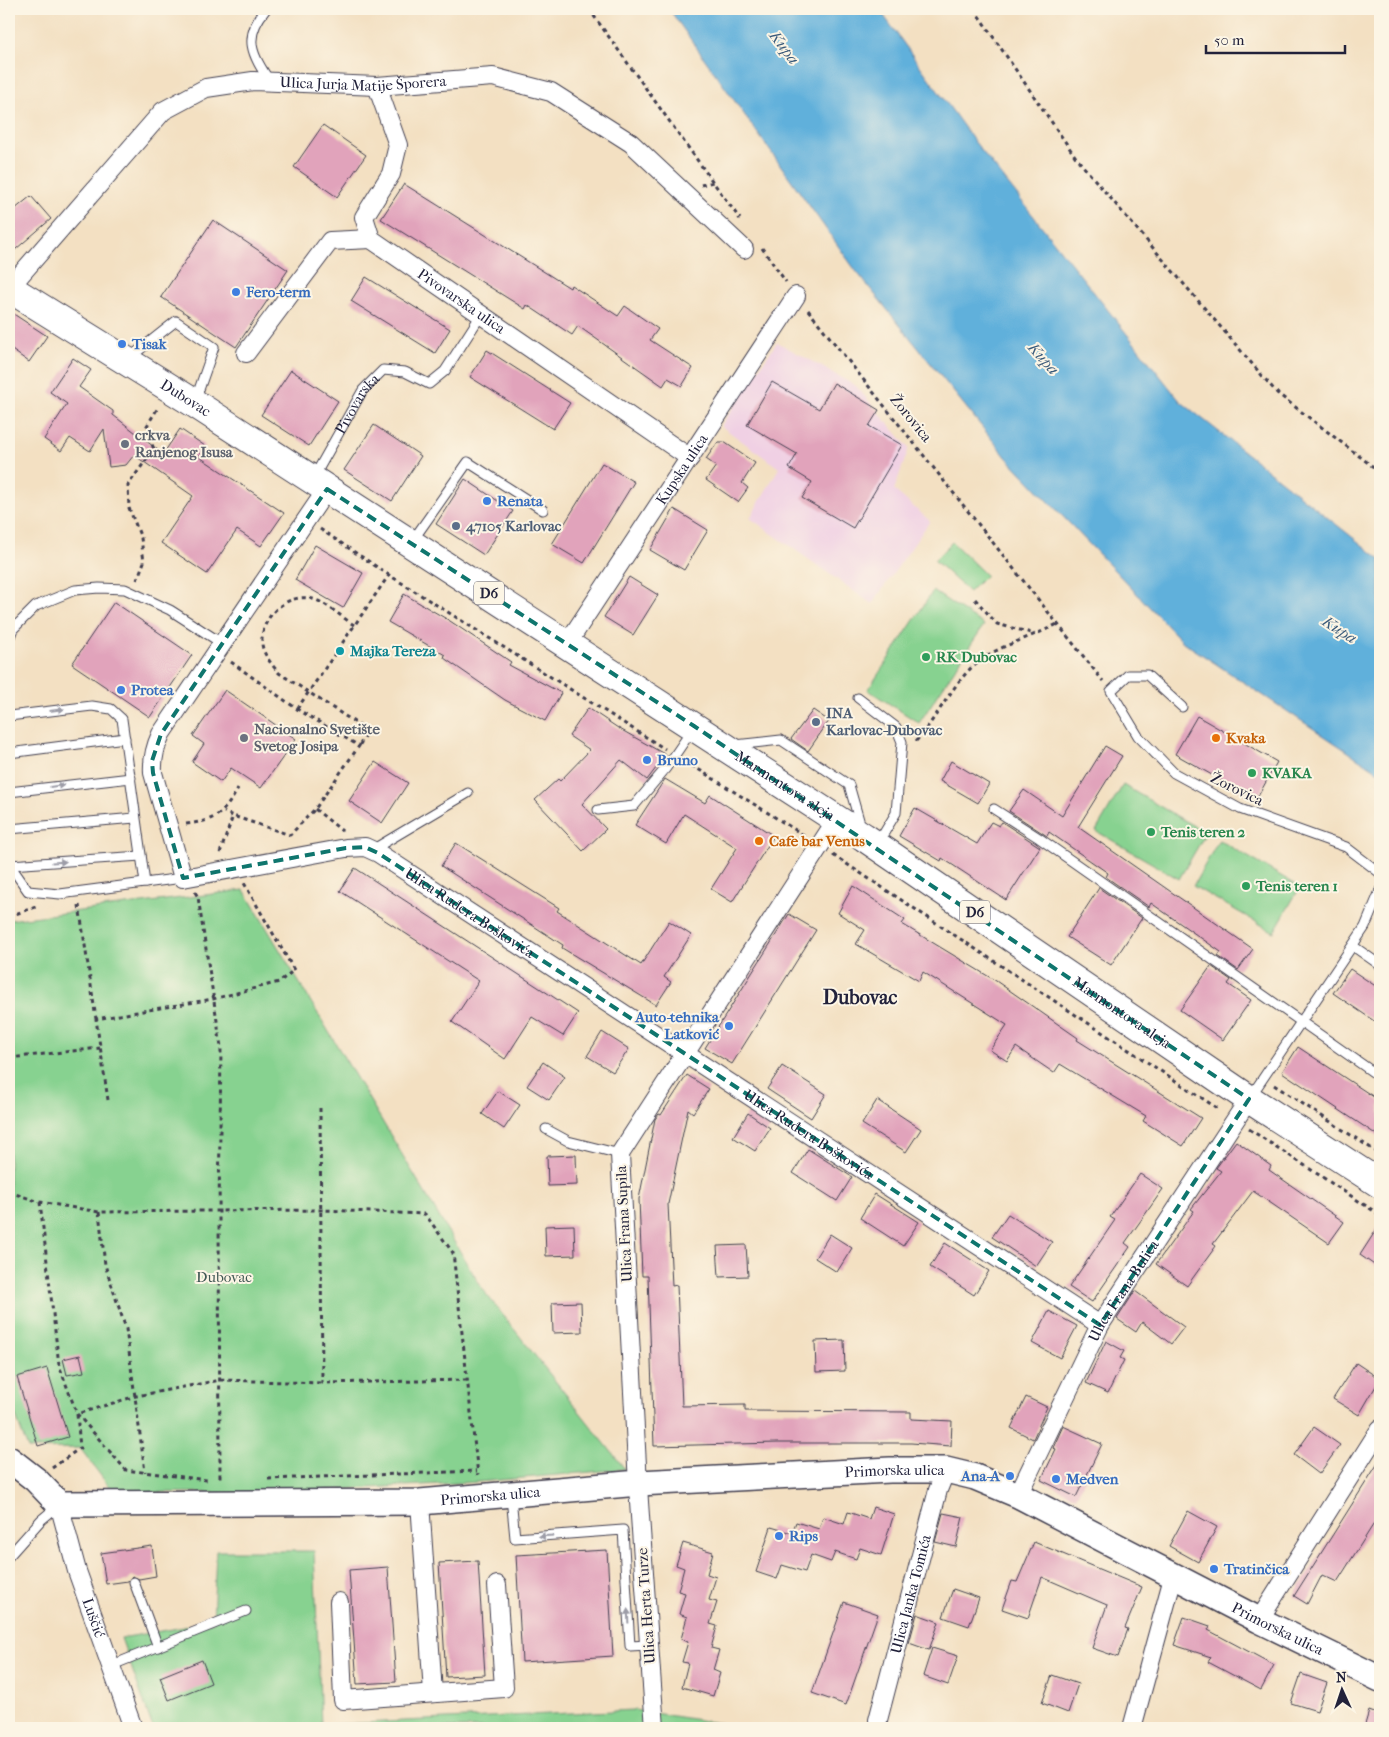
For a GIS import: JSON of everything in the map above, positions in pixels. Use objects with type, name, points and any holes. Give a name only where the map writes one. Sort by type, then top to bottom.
[{"type":"main road","name":"Dubovac","points":[[9,288],[194,403],[411,543]]},
{"type":"main road","name":"Marmontova aleja","points":[[411,543],[871,841],[1249,1099],[1380,1184]]},
{"type":"main road","points":[[9,1458],[36,1480],[60,1504]]},
{"type":"main road","name":"Primorska ulica","points":[[60,1504],[420,1502],[511,1496],[639,1483],[890,1470],[946,1470],[975,1477],[1018,1495],[1174,1574],[1259,1620],[1380,1679]]},
{"type":"street","name":"Ulica Jurja Matije Šporera","points":[[9,288],[164,111],[206,88],[253,82],[377,86],[493,77],[551,92],[631,143],[684,191],[751,246]]},
{"type":"street","points":[[246,353],[330,241],[371,239],[364,217],[391,174],[398,145],[377,86]]},
{"type":"street","name":"Pivovarska ulica","points":[[371,239],[690,458]]},
{"type":"street","name":"Kupska ulica","points":[[567,644],[796,296]]},
{"type":"street","points":[[320,485],[307,521],[161,734],[152,761],[153,773],[183,878],[364,849]]},
{"type":"street","name":"Ulica Frana Supila","points":[[639,1483],[620,1154],[837,820]]},
{"type":"street","name":"Ulica Ruđera Boškovića","points":[[364,849],[1100,1325]]},
{"type":"street","name":"Ulica Frana Bulića","points":[[1018,1495],[1100,1325],[1249,1099]]},
{"type":"street","points":[[1259,1620],[1380,1429]]},
{"type":"street","name":"Ulica Janka Tomića","points":[[878,1720],[938,1490],[946,1470]]},
{"type":"street","name":"Ulica Herta Turze","points":[[639,1483],[648,1646],[655,1728]]},
{"type":"street","name":"Primorska ulica","points":[[420,1502],[433,1693]]},
{"type":"street","name":"Luščić","points":[[60,1504],[77,1571],[131,1728]]},
{"type":"street","points":[[1132,1728],[1174,1574]]},
{"type":"street","points":[[339,1602],[343,1700],[504,1688],[497,1585]]},
{"type":"lane","points":[[266,9],[260,16],[250,37],[255,58],[270,82]]},
{"type":"lane","name":"Pivovarska","points":[[320,485],[363,390],[383,370],[405,372],[429,384],[445,370],[481,315]]},
{"type":"lane","points":[[126,361],[176,321],[214,347],[194,403]]},
{"type":"lane","points":[[411,543],[468,462],[543,510]]},
{"type":"lane","points":[[9,639],[13,629],[36,606],[76,590],[99,588],[125,589],[170,610],[220,648]]},
{"type":"lane","points":[[1111,692],[1128,675],[1146,675],[1182,708]]},
{"type":"lane","name":"Žorovica","points":[[1111,692],[1138,736],[1174,773],[1240,809],[1346,847],[1380,873]]},
{"type":"lane","points":[[725,746],[781,740],[849,785],[871,841],[896,813],[902,742],[896,727],[858,698]]},
{"type":"lane","points":[[9,716],[92,706],[111,709],[122,719],[145,883]]},
{"type":"lane","points":[[598,810],[634,806],[675,755],[694,726]]},
{"type":"lane","points":[[9,753],[125,738]]},
{"type":"lane","points":[[9,792],[131,778]]},
{"type":"lane","points":[[364,849],[468,793]]},
{"type":"lane","points":[[994,809],[1039,838],[1380,1077]]},
{"type":"lane","points":[[9,829],[135,818]]},
{"type":"lane","points":[[9,854],[10,865],[28,891],[60,894],[183,878]]},
{"type":"lane","points":[[10,865],[140,856]]},
{"type":"lane","points":[[1249,1099],[1365,927],[1380,891]]},
{"type":"lane","points":[[1353,946],[1380,965]]},
{"type":"lane","points":[[546,1129],[568,1141],[620,1154]]},
{"type":"lane","points":[[511,1496],[515,1538],[623,1530],[630,1646],[648,1646]]},
{"type":"lane","points":[[9,1556],[41,1520],[60,1504]]},
{"type":"lane","points":[[134,1582],[158,1646]]},
{"type":"lane","points":[[110,1666],[246,1611]]},
{"type":"path","points":[[589,9],[741,220]]},
{"type":"path","points":[[974,9],[1078,159],[1277,393],[1380,472]]},
{"type":"path","points":[[684,191],[713,182]]},
{"type":"path","name":"Žorovica","points":[[751,246],[796,296],[1111,692]]},
{"type":"path","points":[[132,592],[144,562],[140,538],[129,508],[128,485],[154,449],[145,429],[170,388]]},
{"type":"path","points":[[307,521],[389,575],[820,846],[1249,1099],[1380,1154]]},
{"type":"path","points":[[297,709],[389,575]]},
{"type":"path","points":[[224,812],[290,835],[315,809],[368,731],[279,674],[269,661],[262,644],[264,628],[271,613],[292,599],[309,598],[354,626]]},
{"type":"path","points":[[975,599],[997,624],[1036,634]]},
{"type":"path","points":[[901,757],[930,726],[969,669],[986,657],[1057,624]]},
{"type":"path","points":[[220,648],[297,709],[359,746]]},
{"type":"path","points":[[185,824],[205,822],[224,812],[238,789]]},
{"type":"path","points":[[315,809],[364,849]]},
{"type":"path","points":[[214,872],[233,816]]},
{"type":"path","points":[[96,1020],[214,999],[280,982],[294,970],[242,880]]},
{"type":"path","points":[[203,887],[193,888],[198,897],[220,1048],[218,1212],[219,1481],[230,1481]]},
{"type":"path","points":[[77,892],[108,1100]]},
{"type":"path","points":[[9,1058],[100,1048]]},
{"type":"path","points":[[1249,1099],[1380,1215]]},
{"type":"path","points":[[320,1108],[322,1384]]},
{"type":"path","points":[[9,1192],[40,1202],[99,1212],[321,1210],[425,1214],[453,1253],[480,1498]]},
{"type":"path","points":[[36,1480],[80,1448],[77,1414],[59,1365],[40,1202]]},
{"type":"path","points":[[99,1212],[104,1265],[126,1329],[145,1472]]},
{"type":"path","points":[[77,1414],[136,1396],[220,1380],[322,1384],[467,1380]]},
{"type":"path","points":[[77,1414],[126,1470],[209,1480]]},
{"type":"path","points":[[259,1480],[477,1470]]},
{"type":"highlighted area","points":[[327,489],[694,726],[1249,1099],[1100,1325],[378,853],[365,847],[346,848],[183,878],[153,773],[152,761],[161,734]]},
{"type":"shaded area","points":[[777,342],[856,386],[909,448],[894,490],[930,521],[872,604],[750,518],[779,468],[721,426]]},
{"type":"green space","points":[[952,542],[986,575],[969,592],[934,560]]},
{"type":"green space","name":"RK Dubovac","points":[[933,591],[984,625],[919,723],[868,690]]},
{"type":"green space","name":"Tenis teren 2","points":[[1123,785],[1206,833],[1179,879],[1096,831]]},
{"type":"green space","name":"Tenis teren 1","points":[[1219,840],[1300,887],[1274,932],[1193,886]]},
{"type":"green space","name":"Dubovac","points":[[244,890],[483,1290],[625,1469],[478,1482],[273,1493],[113,1492],[80,1448],[28,1449],[12,1406],[9,1370],[9,920]]},
{"type":"green space","points":[[216,1551],[314,1551],[321,1725],[634,1710],[751,1728],[153,1728],[121,1638],[213,1622]]},
{"type":"water","name":"Kupa","points":[[669,9],[879,9],[974,141],[1180,401],[1380,559],[1380,773],[1183,642],[1007,458],[856,271]]},
{"type":"building","points":[[323,125],[366,155],[337,197],[294,167]]},
{"type":"building","points":[[404,184],[570,288],[571,285],[618,316],[625,306],[658,329],[650,340],[693,368],[682,386],[668,378],[663,386],[578,326],[572,335],[527,305],[525,309],[381,219]]},
{"type":"building","points":[[31,196],[51,219],[9,255],[9,214]]},
{"type":"building","points":[[213,220],[288,270],[236,347],[161,297]]},
{"type":"building","points":[[366,277],[450,329],[435,353],[351,301]]},
{"type":"building","points":[[9,311],[47,336],[29,362],[9,348]]},
{"type":"building","points":[[487,350],[570,403],[553,429],[470,377]]},
{"type":"building","points":[[73,358],[91,370],[79,387],[113,411],[113,415],[163,454],[180,429],[205,446],[198,456],[284,513],[261,546],[237,530],[207,574],[161,543],[193,496],[134,455],[126,465],[109,467],[104,429],[90,451],[70,438],[61,451],[44,439],[67,404],[50,392]]},
{"type":"building","points":[[291,370],[338,401],[309,446],[261,415]]},
{"type":"building","points":[[772,382],[819,409],[834,383],[879,410],[869,426],[902,445],[853,528],[802,498],[812,482],[789,468],[797,454],[747,425]]},
{"type":"building","points":[[374,425],[421,456],[392,501],[344,470]]},
{"type":"building","points":[[718,442],[724,442],[755,463],[742,483],[748,488],[738,502],[706,480],[716,466],[706,459]]},
{"type":"building","points":[[602,463],[634,482],[584,563],[552,544]]},
{"type":"building","points":[[465,479],[513,511],[484,555],[436,524]]},
{"type":"building","points":[[674,509],[708,530],[684,570],[650,550]]},
{"type":"building","points":[[315,545],[363,573],[343,608],[295,580]]},
{"type":"building","points":[[629,577],[658,595],[633,635],[604,617]]},
{"type":"building","points":[[404,594],[450,621],[511,662],[509,665],[561,693],[545,721],[505,700],[444,658],[445,655],[388,622]]},
{"type":"building","points":[[114,602],[192,655],[150,717],[72,664]]},
{"type":"building","name":"Nacionalno Svetište Svetog Josipa","points":[[225,690],[296,739],[261,788],[231,768],[221,782],[192,762],[204,744],[193,736]]},
{"type":"building","points":[[588,708],[618,728],[666,755],[647,780],[621,760],[582,804],[606,829],[583,851],[535,800],[558,779],[560,781],[590,750],[569,736]]},
{"type":"building","points":[[813,710],[829,721],[808,751],[791,739]]},
{"type":"building","points":[[1197,716],[1277,762],[1256,800],[1175,754]]},
{"type":"building","points":[[1105,746],[1122,756],[1078,827],[1253,949],[1238,970],[1218,956],[1221,952],[1151,903],[1149,907],[1106,877],[1108,873],[1049,832],[1047,836],[1009,811],[1024,790],[1062,816]]},
{"type":"building","points":[[951,761],[989,784],[978,803],[940,781]]},
{"type":"building","points":[[375,762],[408,783],[382,823],[349,801]]},
{"type":"building","points":[[665,779],[705,803],[710,795],[774,836],[732,902],[711,889],[737,848],[684,814],[666,844],[635,825]]},
{"type":"building","points":[[915,808],[977,844],[991,822],[999,826],[1002,822],[1040,847],[1006,900],[942,858],[941,861],[899,836]]},
{"type":"building","points":[[456,843],[559,908],[557,911],[641,965],[669,921],[691,935],[664,977],[671,982],[656,1005],[562,948],[563,945],[441,866]]},
{"type":"building","points":[[355,868],[578,1013],[563,1036],[532,1017],[505,1059],[452,1022],[479,981],[340,891]]},
{"type":"building","points":[[853,886],[905,920],[902,924],[996,981],[1078,1038],[1077,1040],[1201,1118],[1183,1146],[1143,1121],[1146,1116],[1060,1064],[1054,1073],[1016,1047],[1007,1061],[990,1050],[1007,1025],[923,972],[919,981],[856,944],[865,930],[838,913]]},
{"type":"building","points":[[1099,888],[1142,918],[1111,965],[1067,937]]},
{"type":"building","points":[[789,914],[816,930],[732,1064],[705,1048]]},
{"type":"building","points":[[1211,966],[1231,980],[1228,984],[1251,1000],[1223,1040],[1180,1010]]},
{"type":"building","points":[[1350,969],[1380,989],[1380,1025],[1333,993]]},
{"type":"building","points":[[602,1032],[629,1049],[613,1072],[587,1056]]},
{"type":"building","points":[[1298,1047],[1380,1101],[1380,1137],[1282,1072]]},
{"type":"building","points":[[543,1062],[565,1077],[549,1100],[527,1086]]},
{"type":"building","points":[[782,1066],[826,1094],[811,1118],[767,1089]]},
{"type":"building","points":[[687,1075],[709,1089],[693,1113],[688,1109],[668,1204],[672,1286],[677,1285],[682,1406],[745,1405],[745,1411],[911,1412],[911,1419],[952,1421],[951,1446],[911,1443],[778,1443],[654,1446],[648,1276],[642,1276],[639,1199],[655,1119],[659,1114],[661,1115]]},
{"type":"building","points":[[498,1091],[520,1105],[504,1129],[482,1114]]},
{"type":"building","points":[[877,1100],[921,1129],[906,1152],[862,1124]]},
{"type":"building","points":[[748,1113],[770,1128],[755,1151],[733,1137]]},
{"type":"building","points":[[1236,1141],[1271,1166],[1269,1170],[1344,1222],[1329,1243],[1253,1191],[1213,1244],[1216,1246],[1187,1286],[1156,1264],[1194,1211],[1191,1209],[1221,1171],[1216,1168]]},
{"type":"building","points":[[808,1149],[852,1177],[837,1201],[793,1173]]},
{"type":"building","points":[[576,1155],[577,1185],[548,1186],[547,1156]]},
{"type":"building","points":[[1140,1174],[1163,1189],[1125,1243],[1130,1247],[1092,1302],[1069,1287],[1115,1220],[1110,1217]]},
{"type":"building","points":[[875,1194],[919,1222],[903,1246],[860,1218]]},
{"type":"building","points":[[1008,1214],[1052,1242],[1036,1266],[992,1237]]},
{"type":"building","points":[[1380,1224],[1380,1269],[1360,1255]]},
{"type":"building","points":[[574,1225],[575,1255],[546,1256],[545,1226]]},
{"type":"building","points":[[830,1234],[852,1248],[837,1272],[815,1258]]},
{"type":"building","points":[[945,1243],[989,1271],[974,1295],[930,1267]]},
{"type":"building","points":[[746,1245],[748,1276],[719,1277],[717,1246]]},
{"type":"building","points":[[1135,1291],[1184,1327],[1171,1344],[1142,1322],[1136,1332],[1117,1319]]},
{"type":"building","points":[[581,1302],[582,1332],[553,1333],[552,1303]]},
{"type":"building","points":[[1049,1311],[1077,1326],[1060,1358],[1032,1343]]},
{"type":"building","points":[[844,1340],[845,1371],[816,1372],[815,1341]]},
{"type":"building","points":[[1106,1341],[1124,1351],[1120,1358],[1124,1360],[1108,1393],[1086,1383]]},
{"type":"building","points":[[80,1355],[84,1372],[67,1375],[63,1359]]},
{"type":"building","points":[[1356,1363],[1380,1379],[1359,1415],[1333,1399]]},
{"type":"building","points":[[47,1368],[68,1437],[38,1446],[17,1377]]},
{"type":"building","points":[[1026,1397],[1047,1407],[1033,1439],[1011,1428]]},
{"type":"building","points":[[1063,1426],[1102,1444],[1076,1497],[1041,1480],[1056,1449],[1053,1448]]},
{"type":"building","points":[[1314,1427],[1340,1445],[1319,1474],[1294,1455]]},
{"type":"building","points":[[1380,1460],[1380,1514],[1337,1582],[1322,1575],[1307,1604],[1294,1596]]},
{"type":"building","points":[[873,1507],[894,1514],[881,1555],[860,1548],[856,1559],[835,1552],[831,1562],[811,1555],[805,1572],[782,1565],[777,1579],[756,1572],[771,1527],[792,1533],[796,1522],[819,1529],[823,1517],[844,1524],[848,1512],[869,1519]]},
{"type":"building","points":[[1188,1511],[1217,1527],[1198,1562],[1169,1546]]},
{"type":"building","points":[[943,1513],[963,1517],[956,1547],[935,1542]]},
{"type":"building","points":[[1034,1542],[1142,1587],[1125,1628],[1128,1629],[1118,1657],[1092,1648],[1107,1605],[1042,1577],[1028,1618],[1002,1609],[1012,1581],[1017,1582]]},
{"type":"building","points":[[683,1543],[713,1552],[707,1574],[716,1577],[709,1600],[717,1602],[710,1624],[717,1626],[711,1648],[719,1650],[713,1670],[720,1673],[713,1696],[682,1687],[688,1663],[682,1662],[688,1642],[681,1639],[687,1617],[679,1614],[685,1593],[678,1591],[684,1568],[676,1565]]},
{"type":"building","points":[[152,1546],[156,1576],[139,1579],[132,1576],[128,1581],[106,1584],[101,1553]]},
{"type":"building","points":[[607,1550],[613,1656],[522,1662],[516,1555]]},
{"type":"building","points":[[478,1561],[485,1675],[446,1677],[439,1563]]},
{"type":"building","points":[[388,1567],[396,1682],[357,1684],[349,1570]]},
{"type":"building","points":[[953,1589],[979,1598],[969,1626],[943,1617]]},
{"type":"building","points":[[844,1602],[878,1614],[846,1705],[812,1693]]},
{"type":"building","points":[[917,1614],[939,1622],[929,1650],[909,1643]]},
{"type":"building","points":[[1184,1617],[1210,1626],[1208,1630],[1274,1665],[1261,1690],[1208,1662],[1211,1657],[1174,1645]]},
{"type":"building","points":[[932,1648],[958,1656],[948,1685],[923,1676]]},
{"type":"building","points":[[202,1660],[211,1683],[169,1700],[160,1677]]},
{"type":"building","points":[[1301,1674],[1327,1683],[1317,1711],[1291,1703]]},
{"type":"building","points":[[1052,1675],[1078,1684],[1068,1713],[1042,1703]]},
{"type":"building","points":[[1369,1711],[1380,1715],[1380,1728],[1364,1728]]},
{"type":"place","name":"Fero-term","points":[[236,292]]},
{"type":"place","name":"Tisak","points":[[122,344]]},
{"type":"place","name":"crkva Ranjenog Isusa","points":[[125,444]]},
{"type":"place","name":"Renata","points":[[487,501]]},
{"type":"place","name":"47105 Karlovac","points":[[456,526]]},
{"type":"place","name":"Majka Tereza","points":[[340,651]]},
{"type":"place","name":"RK Dubovac","points":[[926,657]]},
{"type":"place","name":"Protea","points":[[121,690]]},
{"type":"place","name":"INA Karlovac-Dubovac","points":[[816,722]]},
{"type":"place","name":"Nacionalno Svetište Svetog Josipa","points":[[244,738]]},
{"type":"place","name":"Kvaka","points":[[1216,738]]},
{"type":"place","name":"Bruno","points":[[647,760]]},
{"type":"place","name":"KVAKA","points":[[1252,773]]},
{"type":"place","name":"Tenis teren 2","points":[[1151,832]]},
{"type":"place","name":"Cafe bar Venus","points":[[759,841]]},
{"type":"place","name":"Tenis teren 1","points":[[1246,886]]},
{"type":"place","name":"Auto-tehnika Latković","points":[[729,1026]]},
{"type":"place","name":"Ana-A","points":[[1010,1476]]},
{"type":"place","name":"Medven","points":[[1056,1479]]},
{"type":"place","name":"Rips","points":[[779,1536]]},
{"type":"place","name":"Tratinčica","points":[[1214,1569]]},
{"type":"district","name":"Dubovac","points":[[860,997]]}]
